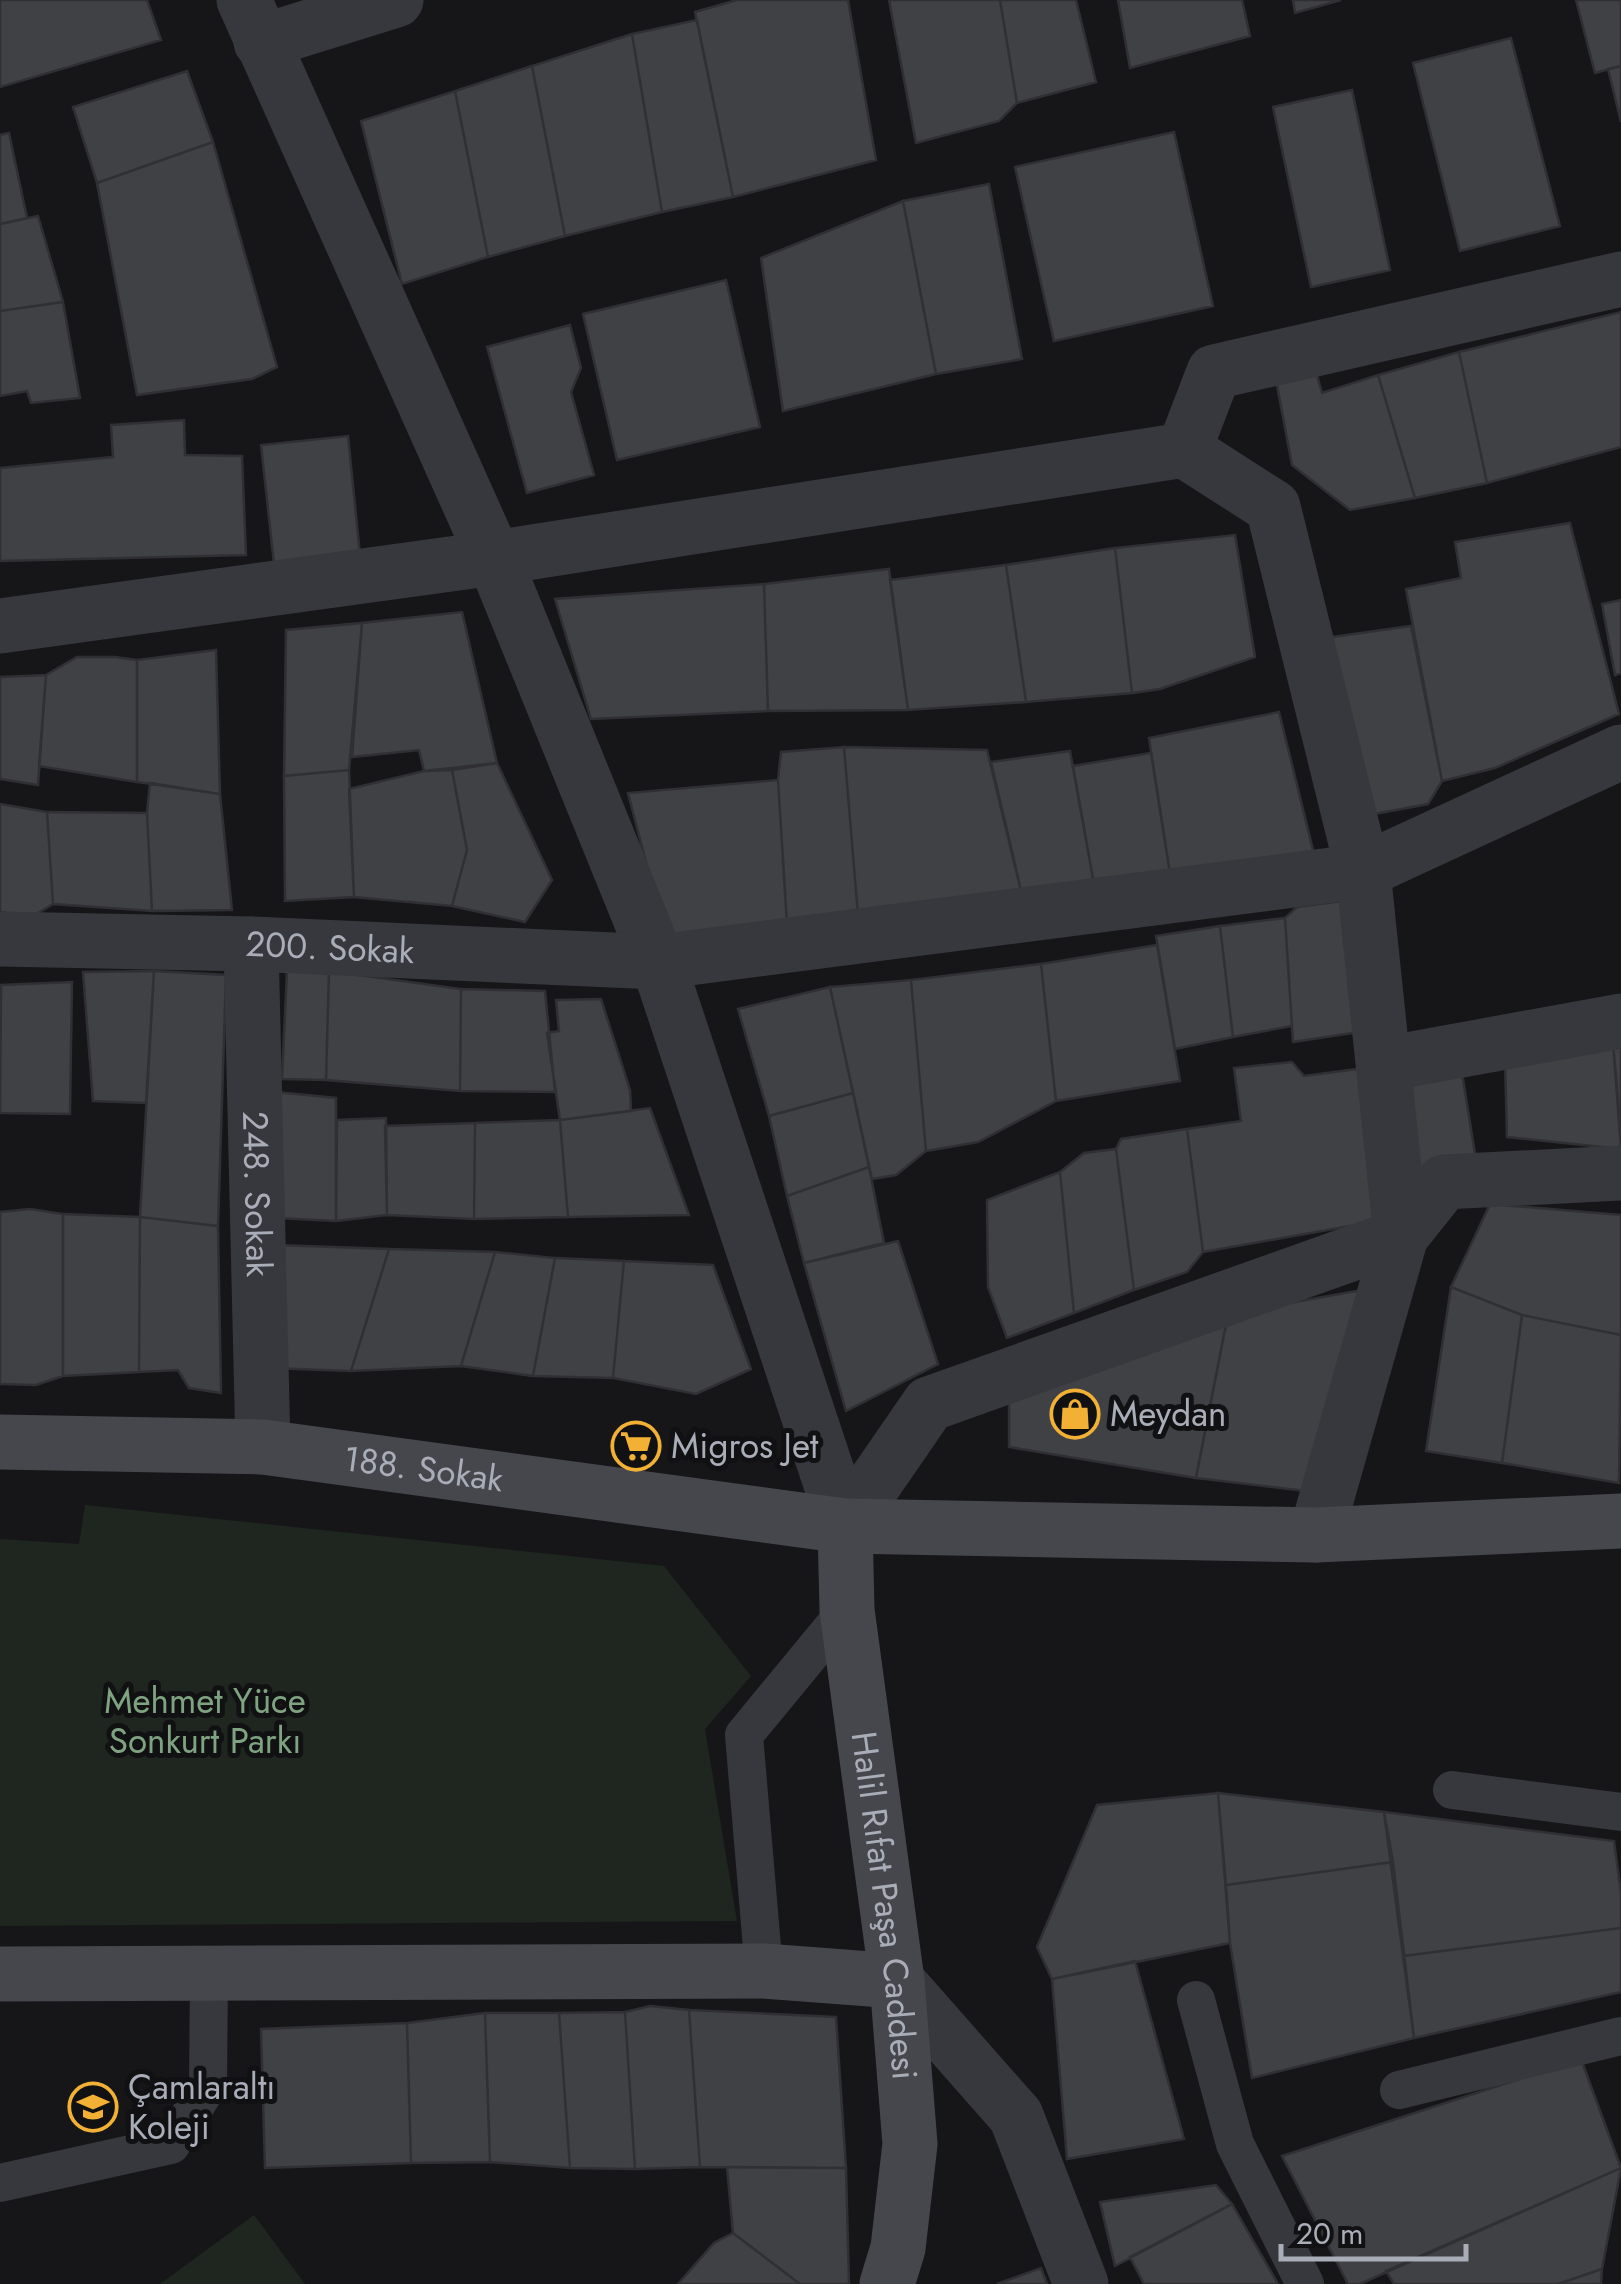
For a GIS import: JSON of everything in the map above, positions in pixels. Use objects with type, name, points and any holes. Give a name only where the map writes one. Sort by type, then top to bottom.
[{"type":"street","points":[[396,0],[253,21],[494,558],[658,962],[846,1526]]},
{"type":"street","points":[[1184,450],[1214,372],[1621,279]]},
{"type":"street","points":[[0,626],[494,558],[1184,450],[1273,507],[1363,871],[1402,1236],[1316,1534]]},
{"type":"street","name":"200. Sokak","points":[[0,940],[251,944],[658,962],[1363,871],[1621,752]]},
{"type":"street","name":"248. Sokak","points":[[251,944],[263,1447]]},
{"type":"street","points":[[1385,1064],[1621,1022]]},
{"type":"street","points":[[846,1526],[929,1404],[1402,1236],[1444,1182],[1621,1174]]},
{"type":"street","name":"188. Sokak","points":[[0,1442],[263,1447],[846,1526],[1316,1534],[1621,1522]]},
{"type":"street","name":"Halil Rıfat Paşa Caddesi","points":[[846,1526],[846,1610],[897,1981],[910,2144],[898,2248],[887,2284]]},
{"type":"street","points":[[0,1974],[764,1971],[897,1981],[1016,2116],[1081,2284]]},
{"type":"lane","points":[[764,1971],[744,1735],[846,1610]]},
{"type":"lane","points":[[1452,1790],[1621,1812]]},
{"type":"lane","points":[[0,2182],[172,2145],[208,2086],[209,1971]]},
{"type":"lane","points":[[1196,2000],[1235,2144],[1304,2284]]},
{"type":"lane","points":[[1399,2090],[1621,2036]]},
{"type":"green space","name":"Mehmet Yüce Sonkurt Parkı","points":[[85,1505],[664,1566],[751,1676],[705,1729],[737,1921],[0,1926],[0,1539],[79,1544]]},
{"type":"green space","points":[[254,2215],[305,2284],[160,2284]]},
{"type":"building","points":[[0,0],[147,0],[161,40],[0,87]]},
{"type":"building","points":[[737,0],[848,0],[876,160],[733,197],[695,12]]},
{"type":"building","points":[[889,0],[1000,0],[1017,103],[999,121],[916,143]]},
{"type":"building","points":[[1000,0],[1076,0],[1096,82],[1017,103]]},
{"type":"building","points":[[1118,0],[1242,0],[1250,36],[1130,68]]},
{"type":"building","points":[[1293,0],[1341,0],[1295,13]]},
{"type":"building","points":[[1576,0],[1621,0],[1621,66],[1595,73]]},
{"type":"building","points":[[697,20],[733,197],[662,212],[632,34]]},
{"type":"building","points":[[632,34],[662,212],[565,236],[532,66]]},
{"type":"building","points":[[1511,38],[1560,226],[1460,251],[1413,63]]},
{"type":"building","points":[[532,66],[565,236],[488,257],[455,91]]},
{"type":"building","points":[[1621,66],[1621,122],[1608,69]]},
{"type":"building","points":[[187,71],[213,142],[97,183],[73,107]]},
{"type":"building","points":[[1352,90],[1390,270],[1311,287],[1273,107]]},
{"type":"building","points":[[455,91],[488,257],[402,284],[361,121]]},
{"type":"building","points":[[1174,132],[1213,306],[1054,341],[1015,167]]},
{"type":"building","points":[[9,133],[27,218],[0,224],[0,135]]},
{"type":"building","points":[[213,142],[277,367],[252,379],[137,395],[97,183]]},
{"type":"building","points":[[989,184],[1022,359],[936,374],[903,201]]},
{"type":"building","points":[[903,201],[936,374],[783,411],[761,258]]},
{"type":"building","points":[[38,216],[63,302],[0,311],[0,224]]},
{"type":"building","points":[[726,280],[760,427],[617,460],[583,314]]},
{"type":"building","points":[[63,302],[80,398],[31,403],[27,391],[0,396],[0,311]]},
{"type":"building","points":[[1621,312],[1621,447],[1487,483],[1459,352]]},
{"type":"building","points":[[570,325],[581,368],[571,392],[594,475],[527,493],[487,347]]},
{"type":"building","points":[[1459,352],[1487,483],[1415,498],[1378,375]]},
{"type":"building","points":[[1315,368],[1322,393],[1378,375],[1415,498],[1350,510],[1292,465],[1276,380]]},
{"type":"building","points":[[184,420],[185,455],[242,456],[246,555],[0,561],[0,468],[113,457],[111,425]]},
{"type":"building","points":[[348,436],[360,555],[274,564],[261,445]]},
{"type":"building","points":[[1570,523],[1619,714],[1495,768],[1442,781],[1406,589],[1461,578],[1455,542]]},
{"type":"building","points":[[1235,535],[1255,657],[1160,689],[1132,693],[1115,548]]},
{"type":"building","points":[[1115,548],[1132,693],[1026,702],[1006,565]]},
{"type":"building","points":[[1006,565],[1026,702],[908,710],[890,580]]},
{"type":"building","points":[[889,569],[908,710],[768,711],[764,584]]},
{"type":"building","points":[[764,584],[768,711],[591,719],[555,599]]},
{"type":"building","points":[[1621,600],[1621,673],[1615,675],[1602,604]]},
{"type":"building","points":[[462,612],[497,763],[424,771],[419,750],[352,757],[362,623]]},
{"type":"building","points":[[362,623],[349,770],[284,776],[286,630]]},
{"type":"building","points":[[1411,626],[1442,781],[1428,804],[1369,815],[1332,637]]},
{"type":"building","points":[[216,650],[220,794],[137,782],[137,660]]},
{"type":"building","points":[[77,657],[137,660],[137,782],[39,766],[46,675]]},
{"type":"building","points":[[46,675],[38,785],[0,779],[0,677]]},
{"type":"building","points":[[1279,712],[1315,858],[1171,880],[1149,738]]},
{"type":"building","points":[[844,747],[858,915],[787,924],[778,780],[781,752]]},
{"type":"building","points":[[844,747],[987,750],[1023,899],[858,915]]},
{"type":"building","points":[[1070,751],[1095,890],[1023,899],[991,762]]},
{"type":"building","points":[[1151,753],[1171,880],[1095,890],[1073,766]]},
{"type":"building","points":[[497,763],[552,880],[525,922],[452,906],[467,850],[452,770]]},
{"type":"building","points":[[349,770],[354,897],[285,901],[284,776]]},
{"type":"building","points":[[452,770],[467,850],[452,906],[354,897],[349,789],[424,771]]},
{"type":"building","points":[[778,780],[787,924],[666,939],[628,793]]},
{"type":"building","points":[[150,783],[220,794],[232,910],[152,911],[147,813]]},
{"type":"building","points":[[0,804],[47,812],[53,904],[33,916],[0,912]]},
{"type":"building","points":[[47,812],[147,813],[152,911],[53,904]]},
{"type":"building","points":[[1357,899],[1366,1031],[1293,1042],[1285,918],[1297,907]]},
{"type":"building","points":[[1285,918],[1292,1026],[1233,1037],[1220,926]]},
{"type":"building","points":[[1220,926],[1233,1037],[1175,1049],[1156,936]]},
{"type":"building","points":[[1157,945],[1180,1081],[1056,1101],[1041,964]]},
{"type":"building","points":[[1041,964],[1056,1101],[978,1142],[926,1151],[911,980]]},
{"type":"building","points":[[287,970],[329,971],[326,1080],[282,1079]]},
{"type":"building","points":[[154,971],[226,975],[218,1226],[140,1217]]},
{"type":"building","points":[[154,971],[146,1103],[93,1101],[83,972]]},
{"type":"building","points":[[329,971],[461,989],[460,1091],[326,1080]]},
{"type":"building","points":[[911,980],[926,1151],[896,1175],[872,1179],[830,987]]},
{"type":"building","points":[[72,982],[70,1114],[0,1113],[1,985]]},
{"type":"building","points":[[830,987],[853,1093],[769,1116],[738,1009]]},
{"type":"building","points":[[461,989],[545,991],[555,1092],[460,1091]]},
{"type":"building","points":[[601,999],[630,1090],[631,1111],[560,1120],[547,1033],[559,1031],[556,1000]]},
{"type":"building","points":[[1621,1041],[1621,1135],[1613,1042]]},
{"type":"building","points":[[1613,1042],[1621,1149],[1507,1137],[1505,1061]]},
{"type":"building","points":[[1292,1062],[1304,1076],[1365,1068],[1384,1220],[1203,1252],[1187,1129],[1241,1121],[1234,1068]]},
{"type":"building","points":[[1462,1073],[1476,1160],[1413,1169],[1400,1082]]},
{"type":"building","points":[[276,1092],[336,1098],[336,1221],[278,1218]]},
{"type":"building","points":[[853,1093],[869,1167],[787,1196],[769,1116]]},
{"type":"building","points":[[650,1108],[689,1215],[568,1217],[560,1120]]},
{"type":"building","points":[[386,1118],[387,1215],[336,1221],[337,1120]]},
{"type":"building","points":[[560,1120],[568,1217],[474,1219],[475,1123]]},
{"type":"building","points":[[475,1123],[474,1219],[387,1215],[385,1126]]},
{"type":"building","points":[[1187,1129],[1203,1252],[1187,1272],[1134,1290],[1116,1149],[1121,1139]]},
{"type":"building","points":[[1116,1149],[1134,1290],[1074,1313],[1060,1172],[1084,1153]]},
{"type":"building","points":[[869,1167],[884,1243],[804,1263],[787,1196]]},
{"type":"building","points":[[1060,1172],[1074,1313],[1007,1338],[988,1287],[987,1200]]},
{"type":"building","points":[[1490,1204],[1621,1215],[1621,1335],[1522,1315],[1451,1287]]},
{"type":"building","points":[[30,1209],[63,1214],[63,1376],[36,1385],[0,1384],[0,1212]]},
{"type":"building","points":[[63,1214],[140,1217],[139,1372],[63,1376]]},
{"type":"building","points":[[140,1217],[218,1226],[221,1393],[189,1388],[178,1370],[139,1372]]},
{"type":"building","points":[[898,1241],[938,1364],[846,1411],[804,1263]]},
{"type":"building","points":[[277,1245],[389,1249],[351,1371],[270,1368]]},
{"type":"building","points":[[389,1249],[495,1252],[461,1366],[351,1371]]},
{"type":"building","points":[[495,1252],[555,1258],[533,1376],[461,1366]]},
{"type":"building","points":[[555,1258],[624,1261],[613,1378],[533,1376]]},
{"type":"building","points":[[624,1261],[713,1265],[751,1369],[696,1394],[613,1378]]},
{"type":"building","points":[[1378,1287],[1322,1493],[1196,1478],[1228,1314]]},
{"type":"building","points":[[1451,1287],[1522,1315],[1502,1463],[1426,1451]]},
{"type":"building","points":[[1228,1314],[1196,1478],[1009,1447],[1009,1397]]},
{"type":"building","points":[[1522,1315],[1621,1335],[1619,1483],[1502,1463]]},
{"type":"building","points":[[1218,1793],[1384,1812],[1393,1862],[1226,1885]]},
{"type":"building","points":[[1218,1793],[1230,1943],[1052,1979],[1037,1947],[1097,1805]]},
{"type":"building","points":[[1384,1812],[1614,1841],[1621,1928],[1403,1956]]},
{"type":"building","points":[[1393,1862],[1414,2038],[1252,2078],[1230,1943],[1226,1885]]},
{"type":"building","points":[[1621,1928],[1621,1992],[1414,2038],[1403,1956]]},
{"type":"building","points":[[1135,1961],[1184,2139],[1067,2159],[1052,1979]]},
{"type":"building","points":[[650,2006],[689,2010],[700,2167],[635,2169],[625,2012]]},
{"type":"building","points":[[689,2010],[836,2017],[846,2168],[700,2167]]},
{"type":"building","points":[[625,2012],[635,2169],[570,2168],[559,2013]]},
{"type":"building","points":[[485,2013],[490,2162],[411,2163],[407,2023]]},
{"type":"building","points":[[485,2013],[559,2013],[570,2168],[490,2162]]},
{"type":"building","points":[[407,2023],[411,2163],[265,2168],[261,2029]]},
{"type":"building","points":[[1581,2059],[1621,2168],[1360,2284],[1348,2284],[1282,2156]]},
{"type":"building","points":[[727,2167],[846,2168],[849,2284],[800,2284],[733,2233]]},
{"type":"building","points":[[1621,2168],[1602,2269],[1558,2284],[1394,2284],[1386,2271]]},
{"type":"building","points":[[1216,2185],[1232,2204],[1115,2266],[1100,2202]]},
{"type":"building","points":[[1232,2204],[1278,2284],[1144,2284],[1130,2257]]},
{"type":"building","points":[[733,2233],[800,2284],[678,2284],[714,2243]]},
{"type":"building","points":[[1041,2268],[1047,2284],[997,2284]]},
{"type":"building","points":[[1602,2269],[1601,2284],[1558,2284]]},
{"type":"place","name":"Meydan","points":[[1075,1414]]},
{"type":"place","name":"Migros Jet","points":[[636,1446]]},
{"type":"place","name":"Çamlaraltı Koleji","points":[[93,2107]]}]
